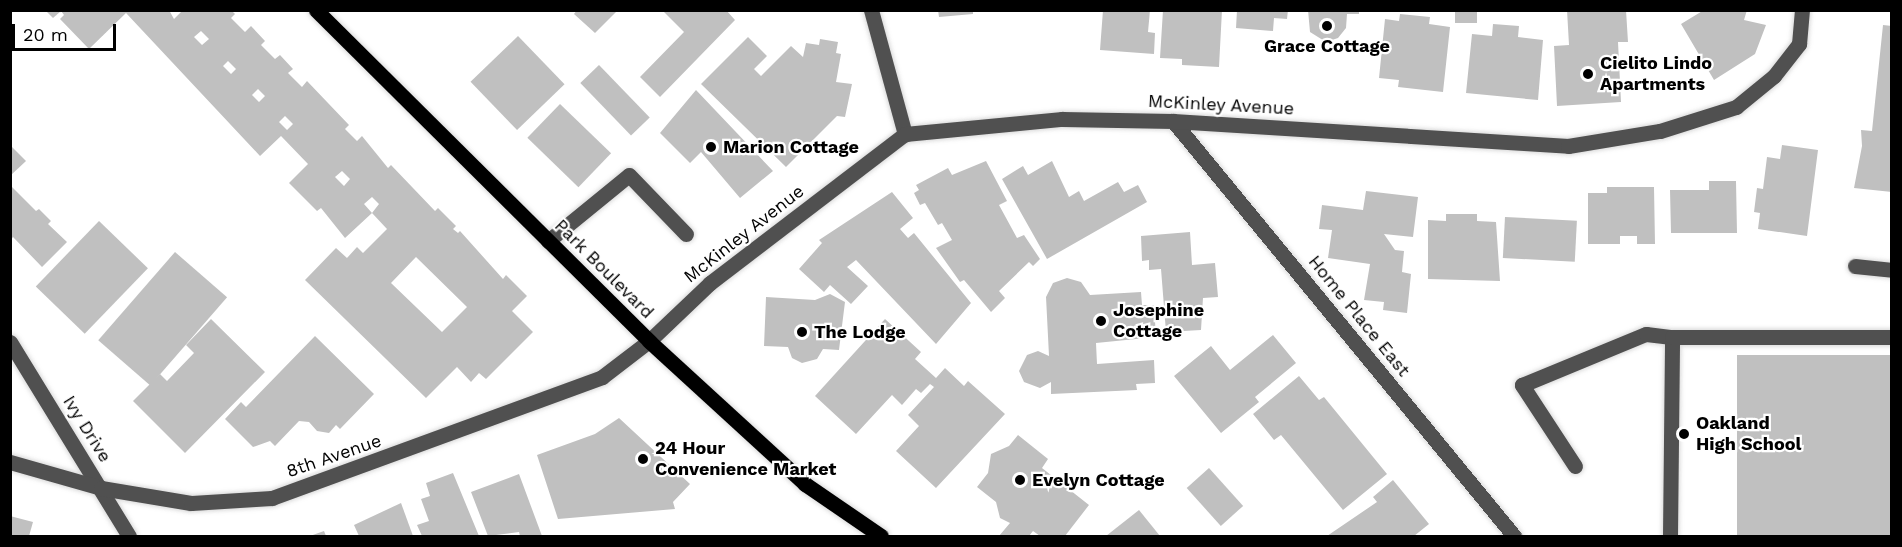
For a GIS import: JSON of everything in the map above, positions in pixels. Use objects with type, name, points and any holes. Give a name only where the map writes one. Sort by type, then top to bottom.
[{"type":"main road","name":"Park Boulevard","points":[[316,10],[649,341],[805,484],[881,537]]},
{"type":"street","points":[[871,10],[905,134]]},
{"type":"street","name":"McKinley Avenue","points":[[649,341],[710,283],[905,134],[1062,119],[1173,121],[1568,146],[1660,131],[1736,107],[1774,76],[1799,44],[1802,10]]},
{"type":"street","name":"Home Place East","points":[[1173,121],[1514,537]]},
{"type":"street","points":[[548,241],[629,175],[686,234]]},
{"type":"street","points":[[1855,266],[1892,270]]},
{"type":"street","points":[[1575,466],[1522,385],[1646,334],[1672,337],[1892,337]]},
{"type":"street","points":[[1671,537],[1672,337]]},
{"type":"street","name":"8th Avenue","points":[[10,462],[101,488],[191,503],[272,498],[569,392],[603,377],[649,341]]},
{"type":"street","name":"Ivy Drive","points":[[10,342],[129,537]]},
{"type":"building","points":[[45,10],[169,10],[174,19],[183,10],[231,10],[235,14],[231,18],[245,32],[251,26],[265,41],[261,45],[275,59],[280,55],[293,69],[288,73],[302,87],[307,81],[349,125],[345,129],[357,141],[362,136],[388,168],[391,165],[435,211],[438,208],[456,226],[453,229],[458,233],[460,231],[503,279],[506,275],[527,296],[512,311],[533,332],[486,379],[479,373],[471,382],[457,367],[426,398],[305,280],[336,248],[347,258],[357,247],[363,253],[387,229],[372,213],[345,238],[321,208],[317,211],[289,183],[308,164],[281,136],[260,156],[126,13],[89,49],[60,19],[64,15],[61,11],[53,18]],"holes":[[[201,31],[209,39],[202,45],[194,37]],[[228,61],[236,69],[231,74],[223,66]],[[258,89],[265,96],[259,102],[252,95]],[[285,116],[293,124],[287,130],[279,122]],[[342,171],[350,179],[344,186],[335,177]],[[372,197],[379,204],[372,213],[364,204]],[[416,257],[467,307],[442,332],[391,283]]]},
{"type":"building","points":[[577,10],[618,10],[595,33],[574,14]]},
{"type":"building","points":[[662,10],[726,10],[735,20],[660,97],[640,77],[684,32]]},
{"type":"building","points":[[938,10],[973,10],[973,14],[939,17]]},
{"type":"building","points":[[1103,10],[1150,10],[1148,32],[1155,33],[1154,54],[1100,50]]},
{"type":"building","points":[[1163,10],[1222,10],[1219,67],[1182,65],[1182,59],[1160,58]]},
{"type":"building","name":"Grace Cottage","points":[[1237,10],[1288,10],[1287,19],[1274,18],[1273,31],[1236,28]]},
{"type":"building","name":"Grace Cottage","points":[[1308,10],[1359,10],[1359,14],[1347,14],[1346,28],[1338,38],[1326,42],[1310,32]]},
{"type":"building","points":[[1455,10],[1477,10],[1477,23],[1455,23]]},
{"type":"building","name":"Cielito Lindo Apartments","points":[[1567,10],[1626,10],[1628,42],[1618,42],[1621,102],[1557,106],[1554,46],[1569,45]]},
{"type":"building","name":"Cielito Lindo Apartments","points":[[1704,10],[1747,10],[1744,20],[1766,25],[1755,54],[1714,80],[1681,24]]},
{"type":"building","points":[[1400,14],[1430,17],[1429,24],[1450,27],[1443,92],[1398,87],[1399,80],[1379,78],[1385,19],[1399,21]]},
{"type":"building","points":[[1493,24],[1519,26],[1518,37],[1543,40],[1538,100],[1466,93],[1472,34],[1492,36]]},
{"type":"building","points":[[1883,25],[1892,26],[1892,192],[1854,188],[1862,146],[1861,130],[1872,131]]},
{"type":"building","points":[[518,36],[565,84],[517,130],[471,82]]},
{"type":"building","points":[[748,37],[767,56],[754,69],[761,76],[791,46],[803,57],[806,43],[819,45],[820,39],[838,42],[836,53],[841,54],[836,82],[852,84],[845,117],[837,116],[786,167],[701,84]]},
{"type":"building","points":[[599,65],[650,118],[631,136],[580,83]]},
{"type":"building","name":"Marion Cottage","points":[[696,90],[773,171],[740,198],[701,152],[690,163],[660,133]]},
{"type":"building","points":[[560,104],[611,153],[578,187],[527,138]]},
{"type":"building","points":[[10,145],[26,161],[10,176]]},
{"type":"building","points":[[1782,145],[1818,150],[1807,236],[1758,229],[1760,213],[1754,212],[1757,188],[1763,189],[1767,157],[1780,159]]},
{"type":"building","points":[[986,161],[1007,201],[999,205],[1017,238],[1024,235],[1040,259],[1033,266],[1029,262],[999,291],[1005,298],[991,312],[964,280],[960,282],[936,248],[952,240],[942,223],[938,225],[925,203],[920,205],[914,193],[919,190],[916,185],[948,168],[952,175]]},
{"type":"building","points":[[1052,161],[1069,197],[1079,191],[1084,201],[1118,182],[1124,192],[1138,185],[1147,202],[1047,259],[1002,179],[1023,166],[1028,175]]},
{"type":"building","points":[[1709,181],[1736,181],[1737,233],[1671,233],[1670,190],[1709,190]]},
{"type":"building","points":[[10,185],[36,211],[39,209],[51,221],[48,224],[67,242],[42,267],[13,237],[10,241]]},
{"type":"building","points":[[1607,187],[1654,187],[1655,244],[1637,244],[1637,236],[1620,236],[1620,244],[1588,244],[1588,193],[1607,193]]},
{"type":"building","points":[[1366,191],[1418,197],[1413,237],[1384,234],[1395,250],[1404,251],[1402,272],[1411,274],[1407,313],[1383,310],[1384,302],[1364,300],[1370,264],[1328,258],[1332,230],[1319,229],[1322,205],[1363,210]]},
{"type":"building","points":[[892,192],[913,218],[900,229],[908,238],[914,233],[971,303],[936,344],[856,260],[847,267],[868,286],[851,304],[830,285],[824,292],[799,269],[822,243],[819,240]]},
{"type":"building","points":[[1446,214],[1477,214],[1477,221],[1496,222],[1500,281],[1428,279],[1428,220],[1446,221]]},
{"type":"building","points":[[1505,217],[1577,221],[1575,262],[1503,258]]},
{"type":"building","points":[[99,221],[148,268],[85,334],[36,286]]},
{"type":"building","points":[[1190,232],[1192,265],[1215,263],[1218,297],[1203,298],[1201,330],[1166,332],[1161,269],[1149,270],[1149,260],[1142,261],[1141,236]]},
{"type":"building","points":[[175,252],[227,297],[150,386],[98,340]]},
{"type":"building","name":"Josephine Cottage","points":[[1067,278],[1081,282],[1090,295],[1141,292],[1142,305],[1154,305],[1156,337],[1096,343],[1097,364],[1154,360],[1155,383],[1136,384],[1137,390],[1051,394],[1051,382],[1040,388],[1024,382],[1019,371],[1027,355],[1038,351],[1049,356],[1046,297],[1053,283]]},
{"type":"building","name":"The Lodge","points":[[830,294],[845,302],[839,350],[823,349],[817,359],[802,363],[792,358],[788,347],[764,346],[766,297],[815,300]]},
{"type":"building","points":[[211,319],[265,372],[185,453],[133,401],[160,374],[167,381],[194,353],[186,345]]},
{"type":"building","points":[[885,319],[921,352],[915,359],[936,378],[945,368],[964,386],[968,381],[1005,414],[936,488],[896,451],[919,426],[908,415],[934,387],[930,384],[921,393],[916,389],[902,405],[892,395],[856,434],[815,396]]},
{"type":"building","points":[[1273,335],[1296,363],[1255,397],[1259,402],[1221,433],[1174,376],[1211,346],[1230,370]]},
{"type":"building","points":[[315,336],[374,394],[340,429],[336,425],[329,433],[317,431],[309,422],[299,421],[275,446],[270,441],[253,447],[225,419],[241,402],[246,407]]},
{"type":"building","name":"Oakland High School","points":[[1737,355],[1892,355],[1892,536],[1737,536]]},
{"type":"building","points":[[1299,376],[1319,400],[1324,397],[1387,474],[1343,510],[1281,435],[1274,440],[1253,414]]},
{"type":"building","points":[[619,418],[690,484],[673,502],[675,509],[558,519],[537,455],[595,434]]},
{"type":"building","name":"Evelyn Cottage","points":[[1018,435],[1048,459],[1042,468],[1089,505],[1065,536],[1040,536],[1033,531],[1029,536],[999,536],[1010,523],[1000,518],[996,502],[977,487],[988,473],[991,454],[1009,446]]},
{"type":"building","points":[[1209,468],[1243,506],[1221,526],[1187,488]]},
{"type":"building","points":[[453,473],[479,536],[422,536],[417,525],[429,521],[421,499],[430,496],[426,483]]},
{"type":"building","points":[[519,474],[542,536],[520,536],[519,532],[488,536],[471,492]]},
{"type":"building","points":[[1393,480],[1429,524],[1414,536],[1327,536],[1377,502],[1373,497]]},
{"type":"building","points":[[401,503],[413,536],[359,536],[354,525]]},
{"type":"building","points":[[1139,510],[1160,536],[1106,536]]},
{"type":"building","points":[[10,516],[33,522],[29,536],[10,536]]},
{"type":"building","points":[[324,531],[326,536],[310,536]]},
{"type":"place","name":"Grace Cottage","points":[[1327,26]]},
{"type":"place","name":"Cielito Lindo Apartments","points":[[1588,74]]},
{"type":"place","name":"Marion Cottage","points":[[711,147]]},
{"type":"place","name":"Josephine Cottage","points":[[1101,321]]},
{"type":"place","name":"The Lodge","points":[[802,332]]},
{"type":"place","name":"Oakland High School","points":[[1684,434]]},
{"type":"place","name":"24 Hour Convenience Market","points":[[643,459]]},
{"type":"place","name":"Evelyn Cottage","points":[[1020,480]]}]
